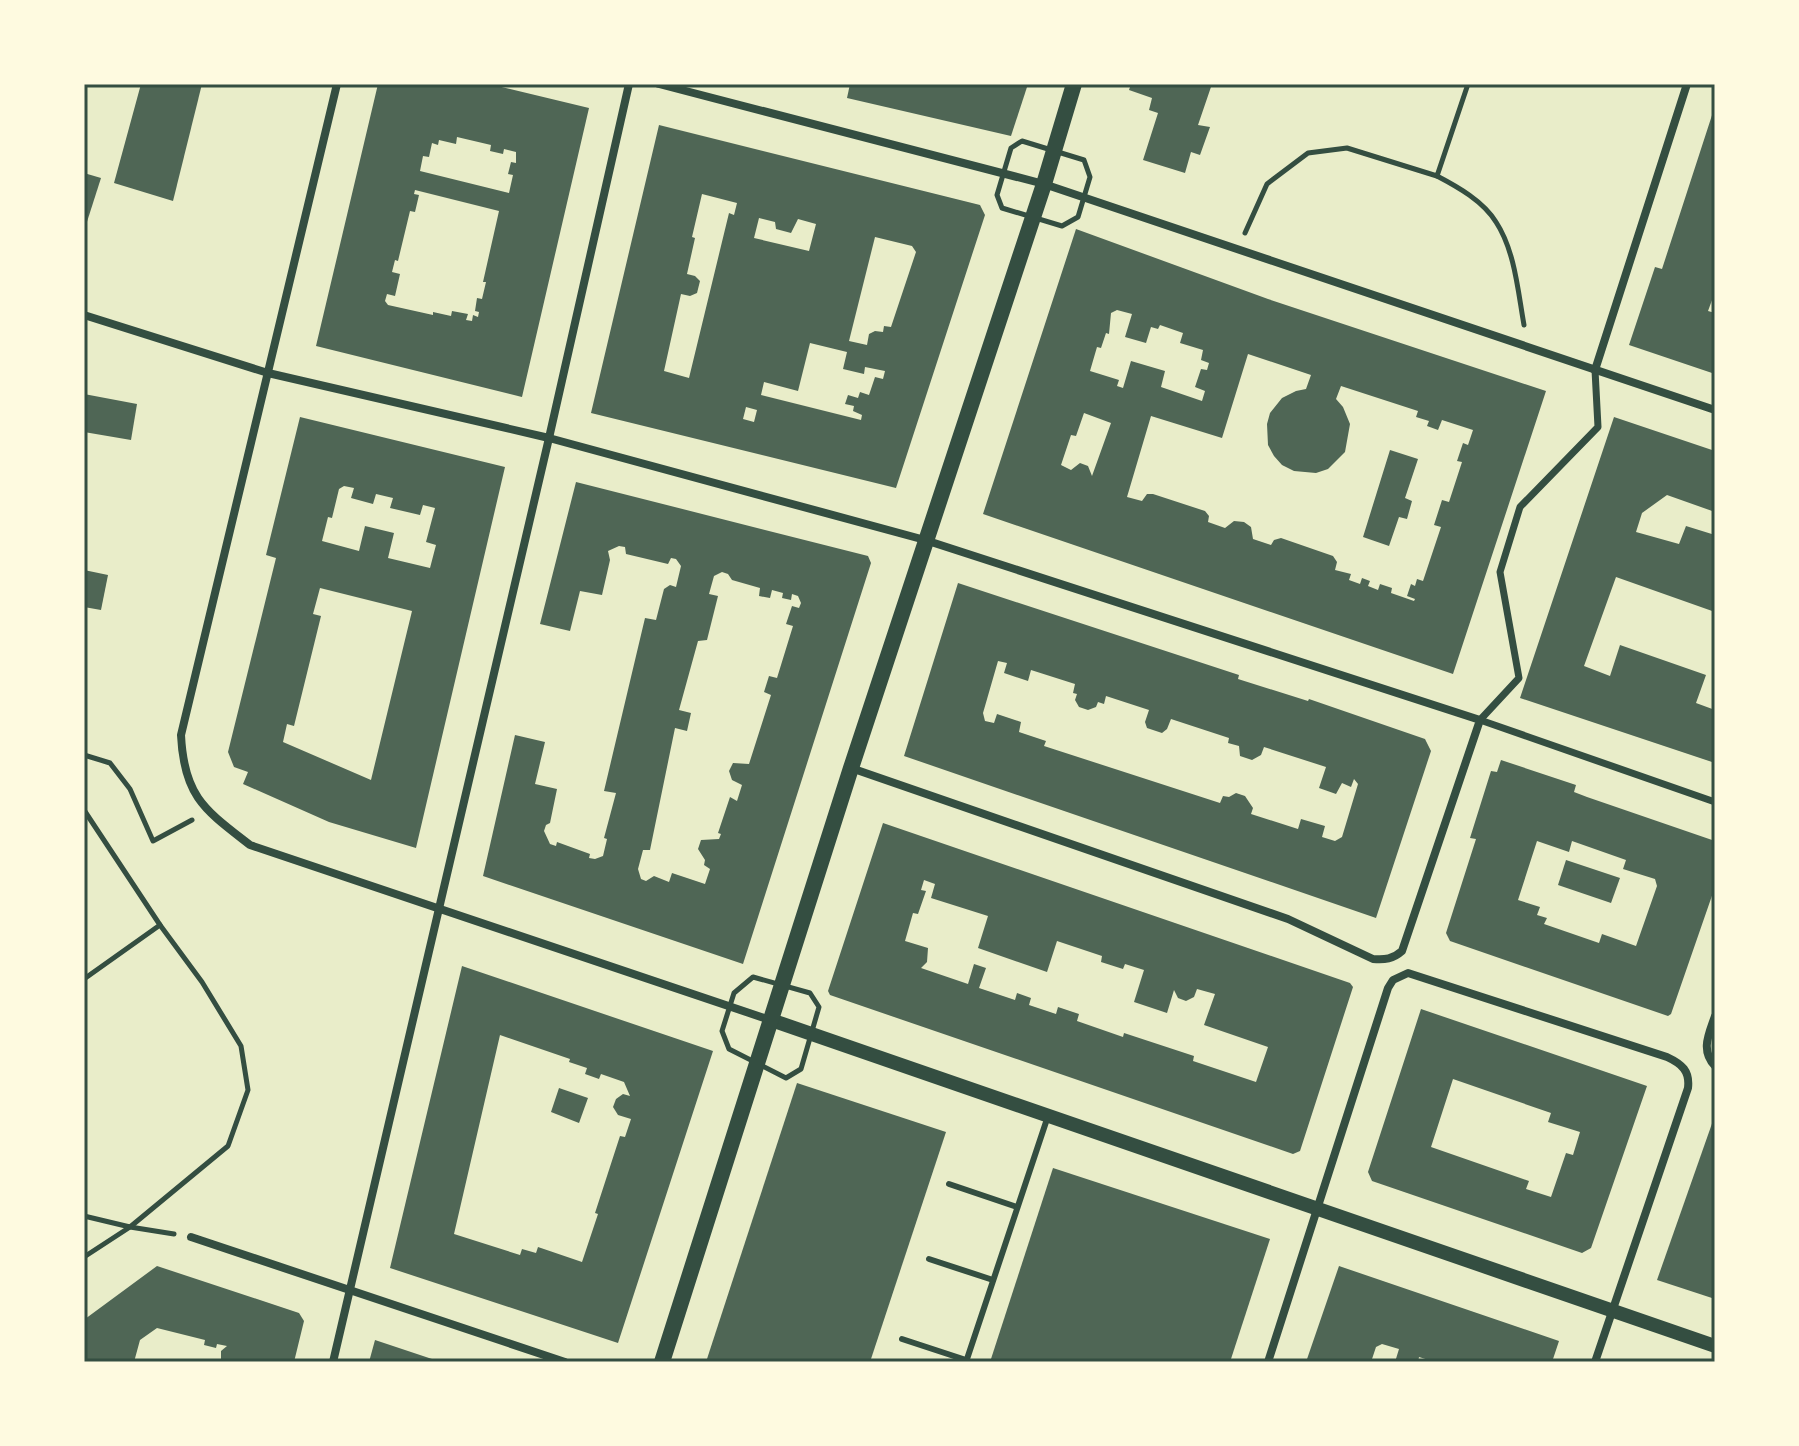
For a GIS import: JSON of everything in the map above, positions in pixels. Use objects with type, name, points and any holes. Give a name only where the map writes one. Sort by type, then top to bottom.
[{"type":"main road","points":[[662,1362],[1074,84]]},
{"type":"street","points":[[337,84],[181,735],[183,759],[192,788],[207,812],[250,845],[771,1020],[1715,1346]]},
{"type":"street","points":[[333,1362],[629,84]]},
{"type":"street","points":[[659,84],[1044,184],[1715,410]]},
{"type":"street","points":[[851,768],[1288,919],[1373,959],[1389,959],[1402,951],[1480,720],[1519,678],[1500,572],[1520,507],[1598,427],[1595,370],[1687,84]]},
{"type":"street","points":[[84,315],[268,373],[549,438],[925,540],[1480,720],[1715,802]]},
{"type":"street","points":[[1268,1362],[1388,988],[1399,976],[1408,973],[1667,1057],[1685,1069],[1689,1078],[1688,1088],[1595,1362]]},
{"type":"street","points":[[1715,1016],[1705,1047],[1708,1058],[1715,1066]]},
{"type":"street","points":[[191,1237],[565,1362]]},
{"type":"lane","points":[[902,1339],[966,1361],[1048,1116]]},
{"type":"lane","points":[[949,1184],[1017,1207]]},
{"type":"lane","points":[[929,1259],[993,1280]]},
{"type":"path","points":[[1437,176],[1468,84]]},
{"type":"path","points":[[1238,248],[1267,184],[1308,153],[1347,148],[1437,176],[1464,191],[1496,221],[1511,259],[1529,349]]},
{"type":"path","points":[[84,755],[110,763],[130,789],[153,841],[207,812]]},
{"type":"path","points":[[84,810],[202,982],[241,1046],[248,1090],[228,1146],[130,1227],[84,1257]]},
{"type":"path","points":[[84,979],[160,925]]},
{"type":"path","points":[[84,1216],[191,1237]]},
{"type":"building","points":[[141,84],[202,84],[173,201],[114,183]]},
{"type":"building","points":[[378,84],[489,84],[589,108],[522,397],[316,346]],"holes":[[[457,137],[491,145],[490,151],[503,154],[504,149],[516,152],[516,163],[511,162],[508,174],[513,175],[509,193],[420,171],[423,156],[429,157],[432,143],[438,145],[439,140],[456,144]],[[415,190],[499,211],[482,299],[477,298],[475,311],[479,312],[478,317],[473,315],[472,321],[466,320],[468,314],[452,311],[451,316],[433,312],[433,315],[388,305],[385,301],[387,294],[395,296],[400,274],[392,272],[395,260],[398,261],[410,211],[415,212],[419,195],[414,194]]]},
{"type":"building","points":[[850,84],[1028,84],[1011,136],[847,98]]},
{"type":"building","points":[[1131,84],[1212,84],[1198,125],[1210,127],[1200,155],[1191,152],[1185,173],[1143,160],[1158,113],[1149,110],[1152,98],[1129,90]]},
{"type":"building","points":[[1714,109],[1715,292],[1708,311],[1715,313],[1715,374],[1629,345],[1655,267],[1662,269]]},
{"type":"building","points":[[659,125],[980,205],[985,215],[896,488],[591,413]],"holes":[[[702,194],[737,203],[734,215],[729,213],[689,378],[664,371],[681,294],[690,296],[697,293],[700,281],[687,274],[695,238],[692,237]],[[759,218],[775,222],[776,229],[791,233],[798,219],[816,224],[809,251],[754,238]],[[875,237],[912,246],[916,252],[891,327],[884,326],[883,332],[869,334],[867,345],[849,341]],[[810,343],[847,352],[843,369],[864,374],[865,367],[885,371],[883,379],[875,377],[869,395],[860,392],[858,398],[848,395],[845,404],[854,406],[853,411],[862,415],[861,420],[761,395],[764,382],[798,391]],[[746,407],[757,410],[754,422],[743,419]]]},
{"type":"building","points":[[84,173],[101,178],[85,228],[84,228]]},
{"type":"building","points":[[1076,229],[1268,299],[1546,391],[1453,674],[983,514]],"holes":[[[1117,310],[1132,314],[1125,337],[1146,343],[1151,327],[1158,329],[1160,325],[1183,333],[1180,343],[1203,350],[1201,360],[1209,363],[1207,370],[1201,369],[1195,387],[1205,391],[1202,401],[1161,387],[1165,371],[1131,361],[1123,388],[1117,386],[1119,380],[1090,371],[1097,347],[1101,348],[1106,333],[1109,334],[1111,313]],[[1248,354],[1311,375],[1306,389],[1282,398],[1270,413],[1267,424],[1268,445],[1274,456],[1294,471],[1316,473],[1328,469],[1345,452],[1350,424],[1336,399],[1341,386],[1418,411],[1416,417],[1429,421],[1427,426],[1438,430],[1442,420],[1473,430],[1468,445],[1463,443],[1457,461],[1462,462],[1449,502],[1442,500],[1434,525],[1441,527],[1423,581],[1417,579],[1415,586],[1411,584],[1407,596],[1414,601],[1391,593],[1392,588],[1380,584],[1378,590],[1368,586],[1370,581],[1362,578],[1360,584],[1349,580],[1351,574],[1335,570],[1337,562],[1333,556],[1281,538],[1271,545],[1253,539],[1251,527],[1244,522],[1234,521],[1225,528],[1208,522],[1209,516],[1205,511],[1153,494],[1147,494],[1142,501],[1127,497],[1151,416],[1222,438]],[[1084,413],[1111,423],[1092,476],[1088,466],[1080,463],[1071,470],[1061,465],[1071,435],[1076,436]]]},
{"type":"building","points":[[84,394],[137,404],[131,440],[84,432]]},
{"type":"building","points":[[300,417],[505,467],[416,848],[329,822],[243,784],[248,772],[234,767],[228,752],[276,558],[266,555]],"holes":[[[344,486],[354,488],[351,498],[373,504],[376,494],[393,498],[390,508],[420,515],[423,505],[435,508],[426,542],[436,545],[430,568],[388,558],[394,533],[365,526],[359,551],[322,541],[339,489]],[[320,588],[412,611],[371,780],[283,742],[287,724],[294,726],[321,616],[313,614]]]},
{"type":"building","points":[[1614,417],[1715,451],[1715,512],[1667,495],[1642,513],[1636,532],[1679,544],[1686,526],[1715,535],[1715,612],[1616,577],[1584,666],[1610,676],[1620,645],[1706,675],[1696,703],[1715,710],[1715,763],[1520,698]]},
{"type":"building","points":[[1390,450],[1418,459],[1405,498],[1412,501],[1407,519],[1399,517],[1389,546],[1363,537]]},
{"type":"building","points":[[576,482],[868,556],[871,563],[743,964],[483,876],[515,735],[545,742],[535,784],[557,789],[550,823],[544,831],[550,844],[556,846],[557,842],[590,854],[589,858],[603,856],[607,839],[604,838],[616,793],[604,791],[645,618],[656,620],[664,589],[670,585],[676,587],[681,566],[676,559],[671,558],[668,564],[626,554],[625,547],[619,546],[608,551],[610,560],[602,595],[580,591],[570,631],[540,624]],"holes":[[[722,572],[732,580],[760,588],[759,596],[770,598],[772,590],[783,593],[782,598],[791,600],[792,594],[798,596],[801,603],[799,608],[792,606],[786,624],[793,626],[777,678],[769,676],[764,692],[771,695],[749,764],[733,763],[729,771],[732,780],[742,785],[737,801],[730,797],[718,833],[721,834],[719,839],[701,840],[698,849],[705,860],[704,865],[710,869],[705,884],[672,873],[669,882],[654,876],[646,881],[641,879],[638,869],[643,850],[650,850],[675,728],[687,731],[691,713],[679,710],[698,641],[707,640],[718,596],[709,594],[714,576]]]},
{"type":"building","points":[[84,570],[108,575],[101,610],[84,607]]},
{"type":"building","points":[[958,583],[1425,739],[1431,751],[1376,918],[904,756]],"holes":[[[998,661],[1007,663],[1004,673],[1028,681],[1031,670],[1075,684],[1075,700],[1079,707],[1088,710],[1096,707],[1098,702],[1104,704],[1106,696],[1149,710],[1145,722],[1147,728],[1162,733],[1171,719],[1229,738],[1228,743],[1239,746],[1240,756],[1252,760],[1261,755],[1264,747],[1326,767],[1319,788],[1336,794],[1342,783],[1351,787],[1354,779],[1358,784],[1342,837],[1335,841],[1322,837],[1325,826],[1301,819],[1298,829],[1251,814],[1253,808],[1245,796],[1236,793],[1223,796],[1220,803],[1044,746],[1046,741],[1019,732],[1021,722],[997,714],[994,723],[985,721],[983,713]]]},
{"type":"building","points":[[1501,760],[1576,785],[1574,792],[1587,797],[1715,841],[1715,887],[1671,1014],[1668,1016],[1450,941],[1446,933],[1476,839],[1470,838],[1491,771],[1497,772]],"holes":[[[1537,841],[1569,852],[1572,841],[1626,860],[1623,869],[1655,879],[1657,886],[1636,946],[1602,934],[1599,943],[1544,924],[1547,918],[1537,915],[1540,907],[1518,900]]]},
{"type":"building","points":[[883,823],[1350,983],[1353,987],[1300,1151],[1293,1154],[830,995],[828,991]],"holes":[[[924,880],[935,884],[931,898],[988,916],[978,948],[1047,972],[1057,941],[1102,956],[1101,962],[1123,969],[1125,964],[1144,970],[1134,1002],[1167,1013],[1174,990],[1178,998],[1186,1001],[1194,997],[1197,989],[1215,994],[1204,1025],[1268,1047],[1256,1082],[1193,1061],[1194,1056],[1077,1021],[1079,1014],[1058,1007],[1056,1014],[1029,1005],[1031,998],[1017,993],[1015,1000],[979,988],[986,968],[974,964],[968,984],[921,968],[927,962],[928,948],[905,941],[913,913],[918,914],[926,891],[921,890]]]},
{"type":"building","points":[[1566,860],[1620,878],[1611,903],[1558,885]]},
{"type":"building","points":[[462,966],[713,1051],[618,1343],[390,1268]],"holes":[[[500,1035],[570,1059],[569,1062],[587,1068],[585,1074],[599,1079],[601,1074],[624,1082],[630,1096],[623,1094],[616,1099],[613,1107],[618,1115],[631,1119],[625,1137],[620,1136],[582,1262],[538,1247],[536,1253],[522,1249],[520,1255],[454,1234]]]},
{"type":"building","points":[[1421,1009],[1647,1086],[1591,1248],[1582,1253],[1372,1181],[1368,1172]],"holes":[[[1453,1079],[1551,1113],[1548,1122],[1580,1132],[1573,1155],[1566,1153],[1551,1197],[1526,1189],[1529,1181],[1431,1147]]]},
{"type":"building","points":[[797,1083],[946,1132],[870,1362],[706,1362]]},
{"type":"building","points":[[559,1088],[588,1098],[579,1123],[551,1112]]},
{"type":"building","points":[[1715,1115],[1715,1299],[1657,1280]]},
{"type":"building","points":[[1053,1168],[1270,1239],[1230,1362],[990,1362]]},
{"type":"building","points":[[157,1266],[299,1313],[304,1321],[294,1362],[221,1362],[221,1351],[227,1346],[217,1344],[216,1348],[204,1345],[205,1340],[157,1328],[140,1340],[134,1362],[84,1362],[85,1319]]},
{"type":"building","points":[[1339,1266],[1559,1341],[1552,1362],[1435,1362],[1419,1357],[1418,1362],[1395,1362],[1399,1349],[1382,1344],[1376,1347],[1371,1362],[1306,1362]]},
{"type":"building","points":[[375,1340],[438,1361],[438,1362],[369,1362]]}]
